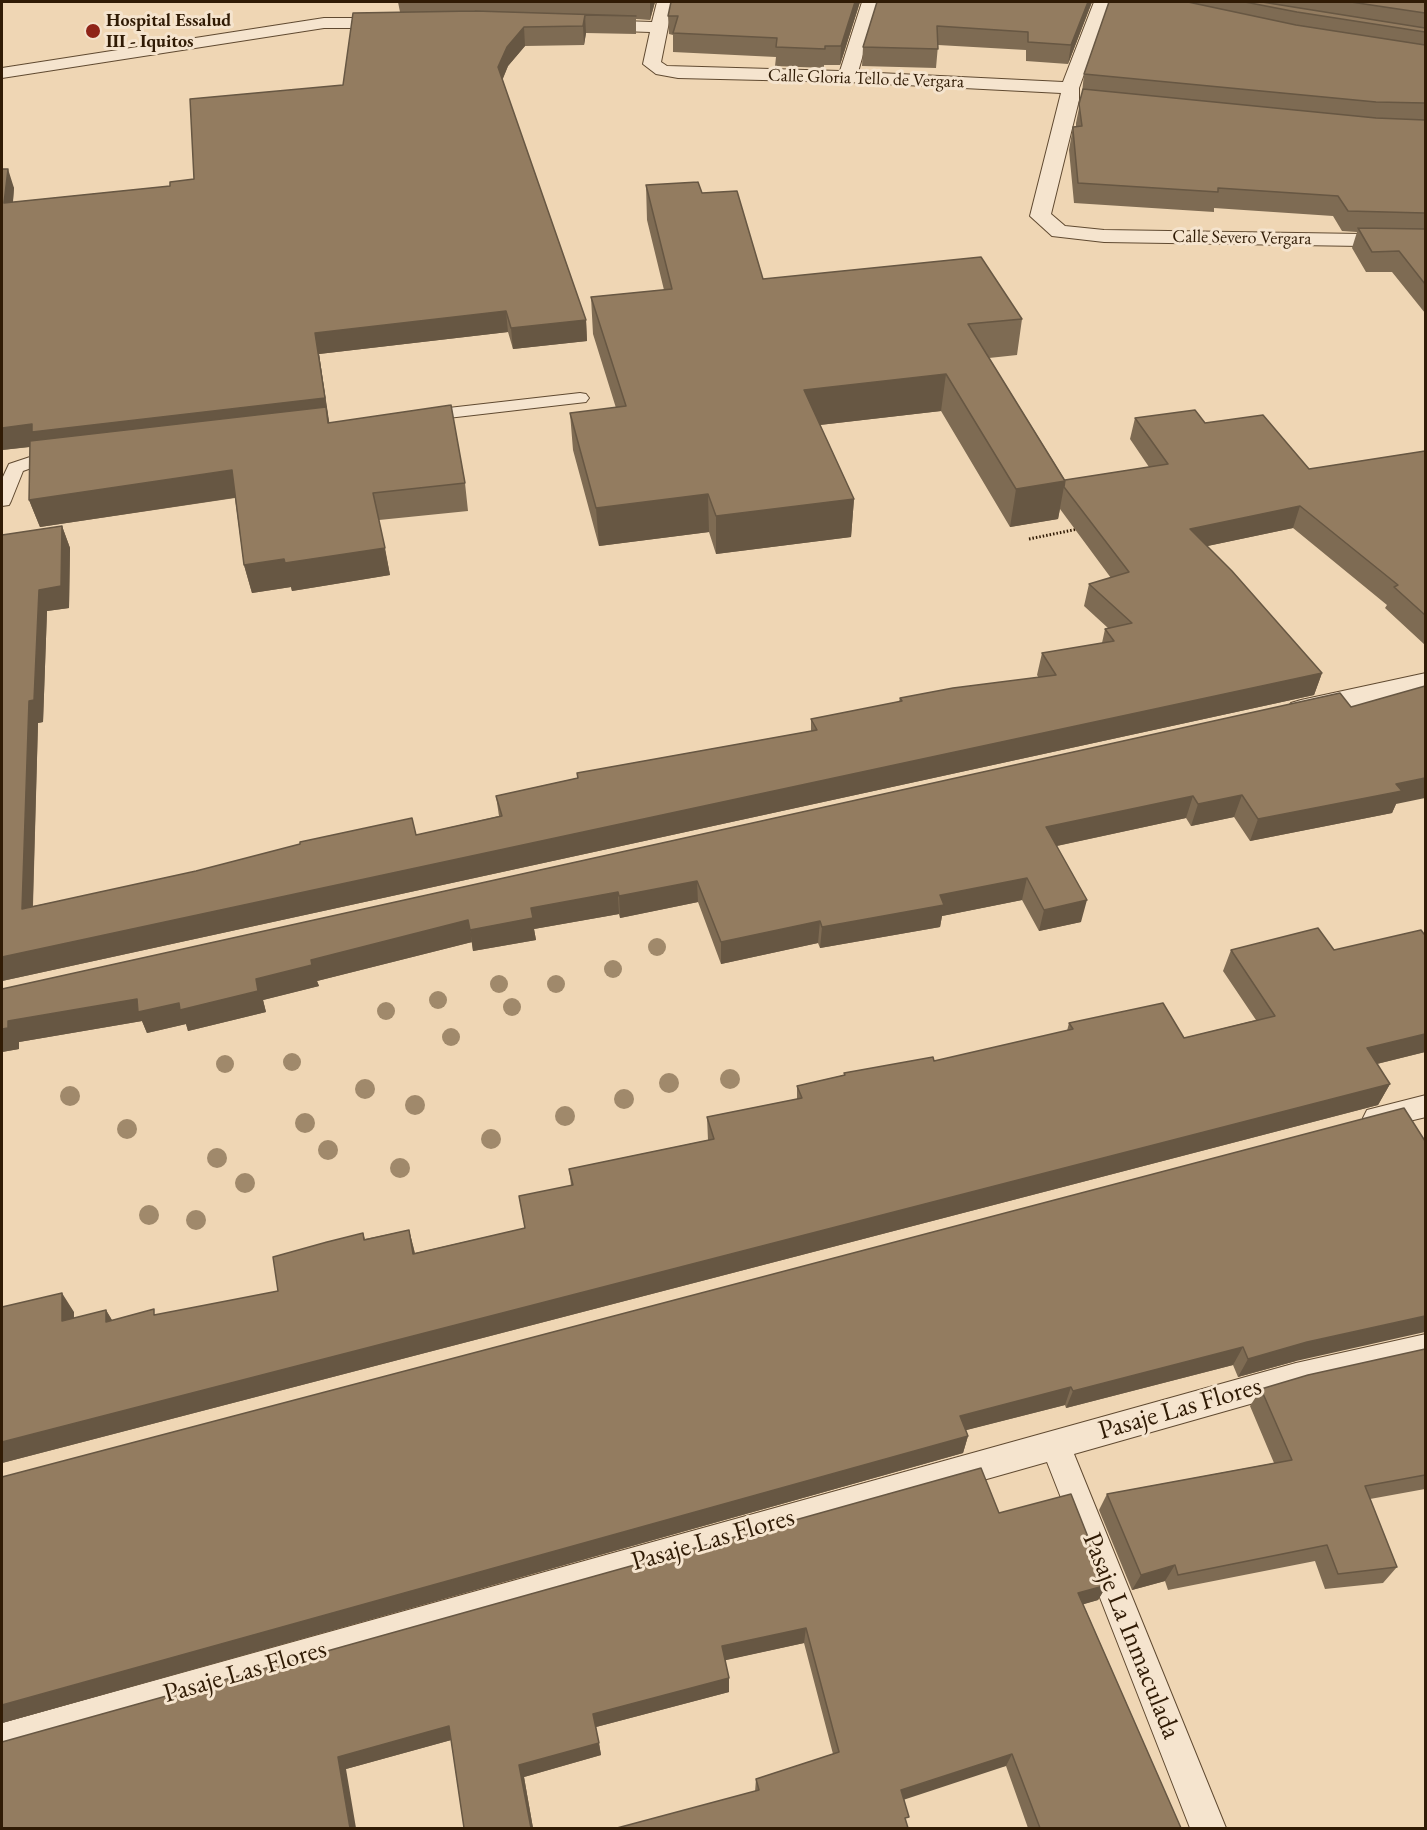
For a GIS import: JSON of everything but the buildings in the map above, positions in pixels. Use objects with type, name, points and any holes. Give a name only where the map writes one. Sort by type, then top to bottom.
[{"type":"street","points":[[580,25],[659,27],[665,2]]},
{"type":"street","points":[[847,77],[870,2]]},
{"type":"street","points":[[1070,94],[1102,2]]},
{"type":"street","points":[[2,73],[324,23],[418,23]]},
{"type":"street","name":"Calle Gloria Tello de Vergara","points":[[659,27],[652,64],[662,70],[678,73],[847,77],[1070,94],[1093,102]]},
{"type":"street","name":"Calle Severo Vergara","points":[[1070,94],[1040,216],[1059,232],[1104,236],[1425,241]]},
{"type":"street","points":[[1274,716],[1425,682]]},
{"type":"lane","points":[[402,418],[580,398]]},
{"type":"lane","points":[[2,501],[15,468],[33,461],[81,455]]},
{"type":"lane","points":[[1356,1124],[1425,1106]]},
{"type":"lane","name":"Pasaje Las Flores","points":[[2,1740],[1296,1377],[1425,1348]]},
{"type":"lane","name":"Pasaje La Inmaculada","points":[[1055,1444],[1208,1828]]},
{"type":"path","points":[[1029,539],[1087,527]]},
{"type":"place","name":"Hospital Essalud III - Iquitos","points":[[93,31]]}]
